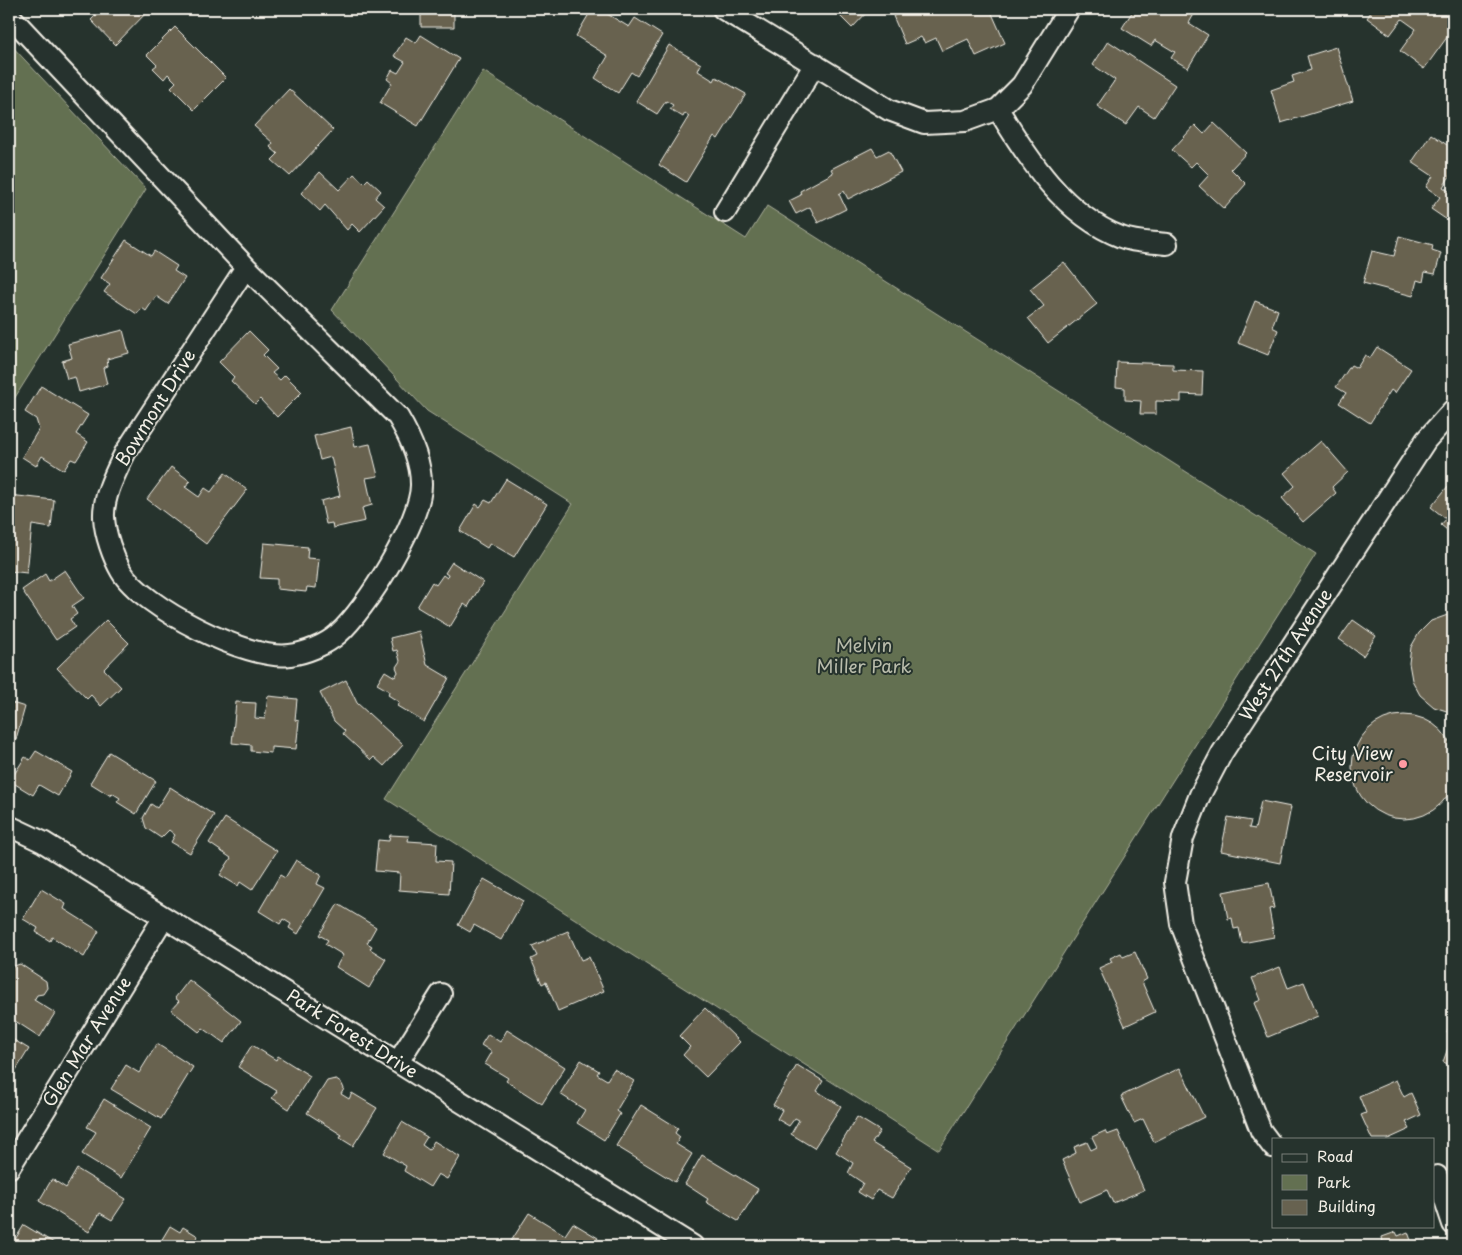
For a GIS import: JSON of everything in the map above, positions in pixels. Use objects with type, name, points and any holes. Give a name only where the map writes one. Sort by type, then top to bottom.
[{"type":"street","points":[[723,9],[890,110],[924,123],[965,121],[998,108],[1022,85],[1070,9]]},
{"type":"street","name":"Bowmont Drive","points":[[9,15],[246,267],[398,417],[409,436],[418,461],[422,485],[408,533],[354,618],[336,636],[313,649],[290,655],[267,656],[231,645],[182,619],[140,592],[122,572],[109,542],[104,516],[110,486],[125,453],[246,267]]},
{"type":"street","points":[[725,212],[815,64]]},
{"type":"street","points":[[998,108],[1025,153],[1056,191],[1086,218],[1122,238],[1167,244]]},
{"type":"street","name":"West 27th Avenue","points":[[1272,1146],[1261,1131],[1181,924],[1176,882],[1183,838],[1200,795],[1222,753],[1426,440],[1453,410]]},
{"type":"street","name":"Park Forest Drive","points":[[9,826],[43,842],[693,1246]]},
{"type":"street","name":"Glen Mar Avenue","points":[[9,1168],[164,917]]},
{"type":"street","points":[[398,1062],[440,994]]},
{"type":"street","points":[[1441,1174],[1453,1224]]},
{"type":"green space","points":[[9,43],[146,189],[9,407]]},
{"type":"green space","name":"Melvin Miller Park","points":[[483,71],[746,239],[767,206],[1316,554],[939,1150],[386,799],[573,504],[427,411],[332,310]]},
{"type":"building","points":[[102,9],[150,9],[115,45],[91,20]]},
{"type":"building","points":[[421,9],[454,9],[454,27],[421,27]]},
{"type":"building","points":[[592,9],[599,9],[629,27],[635,18],[662,35],[637,76],[631,72],[618,93],[595,78],[608,56],[576,36]]},
{"type":"building","points":[[833,9],[870,9],[852,28]]},
{"type":"building","points":[[908,9],[990,9],[1005,43],[976,56],[968,39],[942,51],[936,38],[925,43],[921,37],[905,44],[893,16]]},
{"type":"building","points":[[1134,9],[1197,9],[1189,23],[1208,35],[1188,68],[1171,58],[1175,52],[1155,40],[1151,46],[1122,28]]},
{"type":"building","points":[[1373,9],[1443,9],[1453,16],[1453,29],[1424,69],[1400,51],[1416,29],[1402,19],[1390,35],[1367,18]]},
{"type":"building","points":[[175,27],[226,78],[194,110],[171,87],[176,82],[168,74],[164,79],[153,68],[157,65],[147,55]]},
{"type":"building","points":[[421,35],[459,59],[418,126],[380,103],[392,83],[387,79],[392,70],[398,73],[405,62],[394,56],[406,37],[416,43]]},
{"type":"building","points":[[1108,41],[1175,85],[1154,117],[1139,107],[1126,125],[1097,106],[1115,80],[1093,65]]},
{"type":"building","points":[[669,45],[701,64],[698,71],[714,81],[716,77],[746,94],[718,139],[714,136],[686,182],[659,165],[689,116],[685,113],[683,117],[670,109],[673,105],[666,101],[657,114],[636,101]]},
{"type":"building","points":[[1336,47],[1353,101],[1281,123],[1271,90],[1294,82],[1292,76],[1311,70],[1307,56]]},
{"type":"building","points":[[289,89],[333,130],[290,176],[272,160],[278,154],[270,147],[273,143],[254,126]]},
{"type":"building","points":[[1214,123],[1246,153],[1231,169],[1246,184],[1224,209],[1199,186],[1209,175],[1196,162],[1191,167],[1172,150],[1195,125],[1204,134]]},
{"type":"building","points":[[1431,134],[1453,149],[1453,171],[1443,187],[1453,194],[1453,224],[1431,209],[1440,197],[1426,187],[1433,176],[1412,162]]},
{"type":"building","points":[[872,148],[877,156],[889,150],[901,172],[848,199],[844,191],[839,194],[846,209],[818,223],[810,207],[796,214],[789,201],[801,195],[800,191],[833,173],[831,169]]},
{"type":"building","points":[[320,172],[339,190],[354,174],[364,183],[368,179],[381,191],[375,198],[384,206],[360,232],[352,224],[347,230],[325,205],[320,211],[301,193]]},
{"type":"building","points":[[1399,236],[1433,245],[1432,250],[1441,253],[1435,274],[1425,272],[1423,282],[1417,280],[1413,296],[1363,283],[1372,251],[1394,256]]},
{"type":"building","points":[[126,240],[151,256],[154,251],[177,266],[174,271],[185,278],[168,304],[156,296],[146,311],[142,308],[137,314],[104,292],[110,284],[101,278]]},
{"type":"building","points":[[1064,262],[1097,304],[1048,343],[1028,318],[1044,306],[1030,289]]},
{"type":"building","points":[[1255,301],[1278,310],[1272,327],[1278,330],[1268,355],[1238,343]]},
{"type":"building","points":[[123,330],[129,353],[107,359],[108,366],[103,368],[107,384],[79,392],[75,377],[67,379],[62,361],[72,358],[68,344]]},
{"type":"building","points":[[249,331],[268,350],[263,355],[277,369],[272,373],[280,380],[285,375],[302,392],[277,417],[260,399],[255,404],[231,381],[234,377],[219,362]]},
{"type":"building","points":[[1377,347],[1411,369],[1395,393],[1391,390],[1370,423],[1339,403],[1346,393],[1336,387],[1351,365],[1357,368],[1365,355],[1370,358]]},
{"type":"building","points":[[1117,362],[1173,364],[1173,370],[1203,371],[1202,395],[1181,394],[1181,402],[1156,401],[1156,414],[1140,414],[1141,401],[1125,400],[1125,388],[1116,387]]},
{"type":"building","points":[[41,386],[88,415],[76,434],[88,442],[76,461],[71,459],[64,470],[42,456],[36,466],[22,457],[39,429],[36,419],[25,412]]},
{"type":"building","points":[[351,427],[355,447],[370,444],[378,476],[366,478],[372,505],[362,508],[365,521],[333,528],[332,523],[326,524],[321,501],[340,496],[331,457],[320,460],[314,436]]},
{"type":"building","points":[[1321,441],[1348,472],[1332,487],[1336,493],[1303,522],[1282,498],[1295,486],[1284,473]]},
{"type":"building","points":[[171,467],[190,481],[185,487],[199,497],[205,488],[211,492],[225,473],[247,490],[206,544],[147,499]]},
{"type":"building","points":[[506,479],[547,504],[514,557],[490,543],[487,548],[460,531],[476,504],[480,507],[485,500],[491,503]]},
{"type":"building","points":[[1453,480],[1453,535],[1441,525],[1446,519],[1431,507]]},
{"type":"building","points":[[9,495],[54,500],[51,528],[32,525],[27,573],[9,571]]},
{"type":"building","points":[[264,543],[308,547],[307,558],[319,559],[316,588],[307,587],[306,592],[277,589],[277,579],[260,578]]},
{"type":"building","points":[[452,562],[483,582],[468,607],[464,604],[450,627],[417,607],[432,582],[436,585],[443,575],[447,578],[448,575],[445,573]]},
{"type":"building","points":[[65,570],[84,598],[72,606],[77,614],[70,619],[75,627],[56,640],[22,590],[45,574],[49,581]]},
{"type":"building","points":[[1453,613],[1453,713],[1434,707],[1420,695],[1412,680],[1409,663],[1411,647],[1419,633],[1431,621]]},
{"type":"building","points":[[106,620],[129,643],[104,669],[121,687],[101,706],[91,695],[87,699],[57,668]]},
{"type":"building","points":[[1353,620],[1376,636],[1363,656],[1339,639]]},
{"type":"building","points":[[419,631],[427,665],[449,678],[424,722],[397,706],[399,702],[388,695],[389,691],[377,684],[385,671],[395,677],[398,672],[396,667],[400,661],[397,650],[393,651],[390,638]]},
{"type":"building","points":[[346,680],[357,703],[403,745],[384,766],[374,757],[371,760],[343,734],[345,731],[334,721],[320,693]]},
{"type":"building","points":[[268,696],[297,699],[295,720],[299,721],[296,749],[271,747],[271,753],[251,751],[251,745],[232,743],[236,702],[256,703],[255,718],[265,719]]},
{"type":"building","points":[[9,702],[25,707],[16,739],[9,737]]},
{"type":"building","name":"City View Reservoir","points":[[1404,715],[1424,719],[1433,723],[1441,730],[1448,738],[1452,747],[1456,767],[1452,787],[1448,796],[1441,804],[1433,811],[1424,815],[1404,819],[1384,815],[1375,811],[1367,804],[1360,796],[1356,787],[1352,767],[1356,747],[1360,738],[1367,730],[1375,723],[1384,719]]},
{"type":"building","points":[[36,751],[72,772],[58,796],[39,785],[33,795],[10,781],[25,757],[30,760]]},
{"type":"building","points":[[109,752],[156,781],[136,814],[117,802],[120,798],[112,793],[111,796],[90,783]]},
{"type":"building","points":[[170,787],[214,815],[190,853],[171,842],[175,835],[169,830],[161,838],[146,828],[143,818],[151,804],[157,808]]},
{"type":"building","points":[[1261,801],[1291,807],[1280,863],[1221,851],[1228,817],[1251,821],[1249,828],[1255,829]]},
{"type":"building","points":[[225,818],[277,851],[252,890],[240,882],[238,886],[220,875],[231,858],[209,843]]},
{"type":"building","points":[[390,835],[409,836],[408,841],[437,843],[436,861],[451,862],[449,894],[399,890],[400,873],[375,871],[378,840],[389,841]]},
{"type":"building","points":[[296,860],[321,875],[317,884],[325,888],[298,934],[289,928],[291,924],[283,919],[280,924],[259,911],[280,875],[285,878]]},
{"type":"building","points":[[484,879],[523,901],[501,940],[474,925],[470,932],[458,925]]},
{"type":"building","points":[[1269,883],[1274,908],[1269,909],[1274,937],[1242,943],[1239,928],[1234,929],[1232,918],[1228,919],[1223,892]]},
{"type":"building","points":[[41,889],[66,904],[64,909],[99,931],[84,957],[52,937],[50,941],[36,932],[38,928],[23,919]]},
{"type":"building","points":[[338,904],[376,927],[367,943],[372,946],[370,949],[386,959],[369,988],[336,967],[343,955],[325,944],[328,940],[319,935]]},
{"type":"building","points":[[568,931],[581,960],[589,957],[604,991],[558,1011],[546,982],[542,984],[531,959],[537,956],[532,946]]},
{"type":"building","points":[[1135,952],[1147,979],[1142,982],[1155,1012],[1125,1026],[1099,968],[1112,962],[1110,958],[1121,953],[1123,957]]},
{"type":"building","points":[[20,964],[46,981],[47,988],[43,994],[37,995],[34,1000],[55,1013],[40,1037],[9,1017],[9,973],[14,966]]},
{"type":"building","points":[[1280,967],[1288,988],[1304,982],[1318,1016],[1268,1037],[1254,1003],[1261,1000],[1252,978]]},
{"type":"building","points":[[189,980],[241,1021],[224,1043],[203,1028],[199,1032],[171,1010],[179,1001],[175,998]]},
{"type":"building","points":[[705,1008],[740,1042],[706,1077],[683,1055],[690,1047],[679,1036]]},
{"type":"building","points":[[1451,1020],[1453,1021],[1453,1034],[1447,1032]]},
{"type":"building","points":[[507,1030],[565,1067],[542,1104],[506,1081],[508,1078],[485,1064],[492,1052],[481,1045],[488,1034],[500,1042]]},
{"type":"building","points":[[1453,1034],[1453,1066],[1443,1062]]},
{"type":"building","points":[[9,1037],[29,1049],[16,1070],[9,1066]]},
{"type":"building","points":[[157,1044],[193,1067],[161,1119],[111,1089],[126,1065],[139,1073]]},
{"type":"building","points":[[252,1045],[276,1060],[278,1056],[310,1076],[289,1109],[272,1098],[277,1091],[238,1067]]},
{"type":"building","points":[[581,1060],[599,1071],[597,1074],[607,1080],[614,1069],[634,1081],[616,1111],[620,1114],[604,1140],[577,1123],[585,1110],[560,1094]]},
{"type":"building","points":[[797,1065],[823,1081],[817,1091],[841,1106],[814,1148],[791,1134],[799,1120],[795,1118],[789,1126],[777,1119],[782,1110],[773,1105]]},
{"type":"building","points":[[1180,1068],[1204,1117],[1154,1142],[1143,1119],[1134,1123],[1121,1096]]},
{"type":"building","points":[[335,1079],[342,1084],[344,1089],[341,1094],[349,1099],[352,1093],[377,1108],[353,1146],[340,1138],[342,1135],[307,1113],[327,1081]]},
{"type":"building","points":[[1396,1080],[1404,1097],[1411,1093],[1421,1115],[1406,1122],[1410,1129],[1390,1138],[1372,1138],[1361,1115],[1366,1113],[1359,1096]]},
{"type":"building","points":[[104,1099],[151,1128],[121,1178],[82,1154],[96,1132],[87,1127]]},
{"type":"building","points":[[641,1105],[678,1128],[675,1133],[680,1137],[676,1144],[692,1154],[675,1182],[616,1146]]},
{"type":"building","points":[[857,1117],[880,1131],[872,1143],[911,1167],[892,1198],[877,1190],[871,1200],[858,1192],[863,1183],[848,1173],[853,1163],[836,1152]]},
{"type":"building","points":[[402,1122],[427,1137],[422,1145],[429,1150],[434,1141],[460,1157],[447,1179],[438,1174],[430,1187],[404,1171],[406,1166],[384,1153]]},
{"type":"building","points":[[1105,1131],[1107,1135],[1118,1131],[1144,1190],[1113,1203],[1107,1190],[1080,1202],[1062,1160],[1076,1153],[1074,1147],[1087,1142],[1091,1150],[1097,1147],[1092,1137]]},
{"type":"building","points":[[702,1155],[758,1189],[738,1221],[706,1202],[708,1199],[685,1184]]},
{"type":"building","points":[[77,1169],[126,1199],[112,1220],[100,1213],[89,1232],[39,1201],[52,1179],[66,1188]]},
{"type":"building","points":[[529,1213],[565,1235],[573,1223],[598,1238],[593,1246],[508,1246]]},
{"type":"building","points":[[24,1225],[59,1246],[11,1246]]},
{"type":"building","points":[[170,1226],[180,1232],[183,1227],[198,1236],[195,1240],[204,1246],[158,1246]]},
{"type":"building","points":[[1396,1232],[1398,1236],[1408,1232],[1413,1246],[1371,1246],[1383,1242],[1382,1237]]},
{"type":"place","name":"City View Reservoir","points":[[1403,764]]}]
